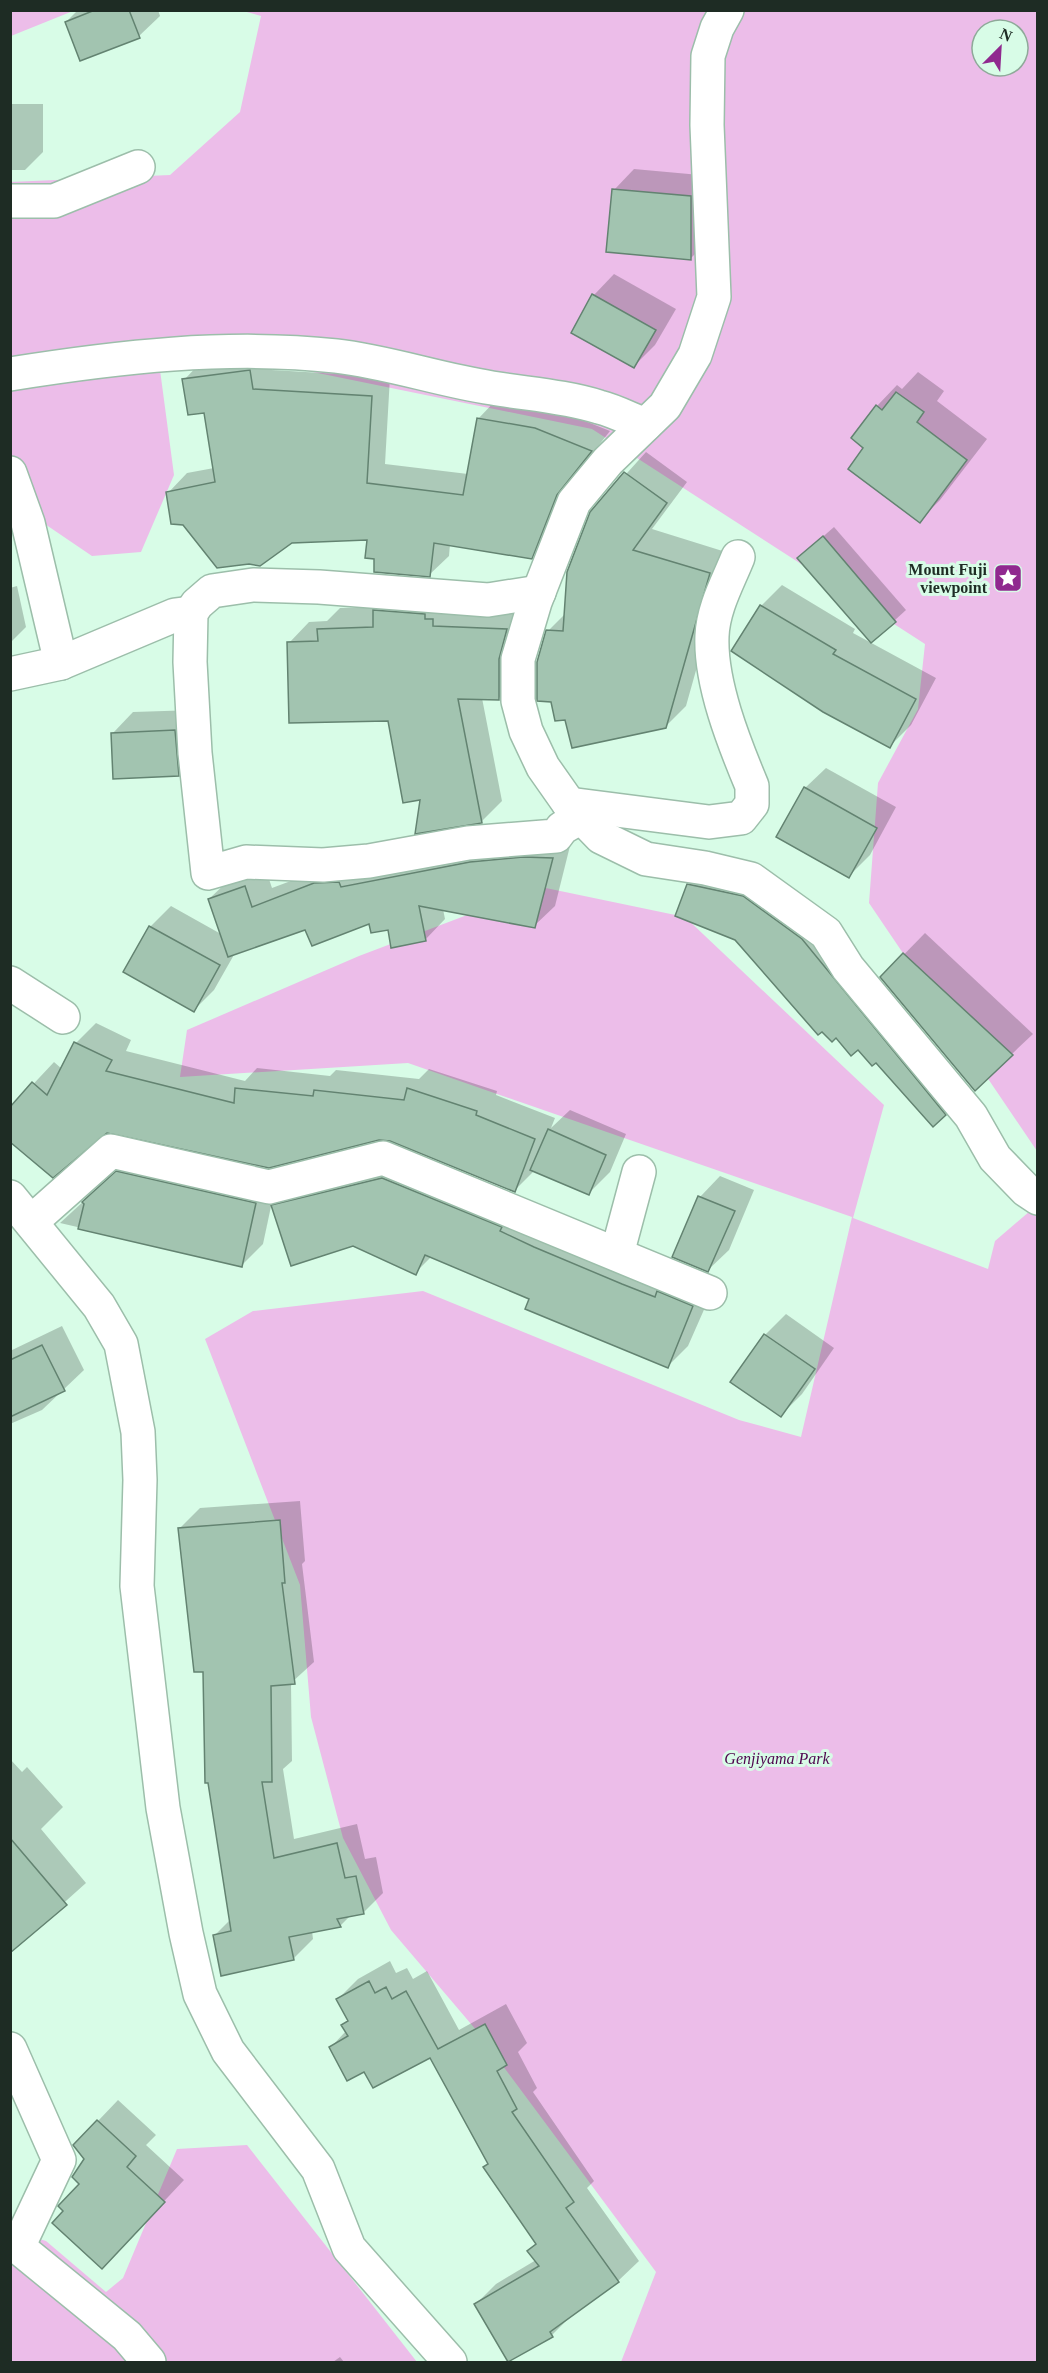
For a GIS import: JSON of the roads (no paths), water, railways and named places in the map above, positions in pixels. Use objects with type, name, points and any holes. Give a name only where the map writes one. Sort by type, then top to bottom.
[{"type":"street","points":[[727,10],[717,28],[708,56],[707,124],[714,297],[695,355],[665,406],[609,461],[574,502],[539,592],[518,658],[518,702],[526,730],[543,767],[575,810],[601,837],[646,859],[705,868],[751,879],[826,933],[848,968],[971,1116],[995,1158],[1026,1190],[1038,1198]]},
{"type":"street","points":[[10,201],[54,201],[138,167]]},
{"type":"street","points":[[10,374],[84,362],[165,355],[257,351],[336,356],[394,365],[491,388],[550,395],[599,406],[645,426]]},
{"type":"street","points":[[10,473],[28,523],[61,663]]},
{"type":"street","points":[[575,810],[710,822],[741,818],[752,804],[753,786],[717,682],[712,636],[716,612],[738,557]]},
{"type":"street","points":[[10,674],[61,663],[175,615],[191,613],[212,591],[253,585],[319,586],[488,600],[539,592]]},
{"type":"street","points":[[191,613],[195,753],[208,873],[246,862],[323,865],[369,861],[468,843],[556,836],[575,810]]},
{"type":"street","points":[[10,983],[63,1017]]},
{"type":"street","points":[[31,1222],[111,1151],[269,1187],[383,1158],[710,1293]]},
{"type":"street","points":[[617,1254],[639,1172]]},
{"type":"street","points":[[10,1197],[99,1306],[121,1344],[138,1432],[140,1480],[137,1586],[163,1808],[186,1933],[200,1994],[228,2050],[318,2169],[349,2247],[450,2362]]},
{"type":"street","points":[[10,2049],[59,2160],[14,2246],[127,2336],[149,2362]]},
{"type":"place","name":"Mount Fuji viewpoint","points":[[1008,578]]},
{"type":"park label","name":"Genjiyama Park","points":[[777,1758]]}]
